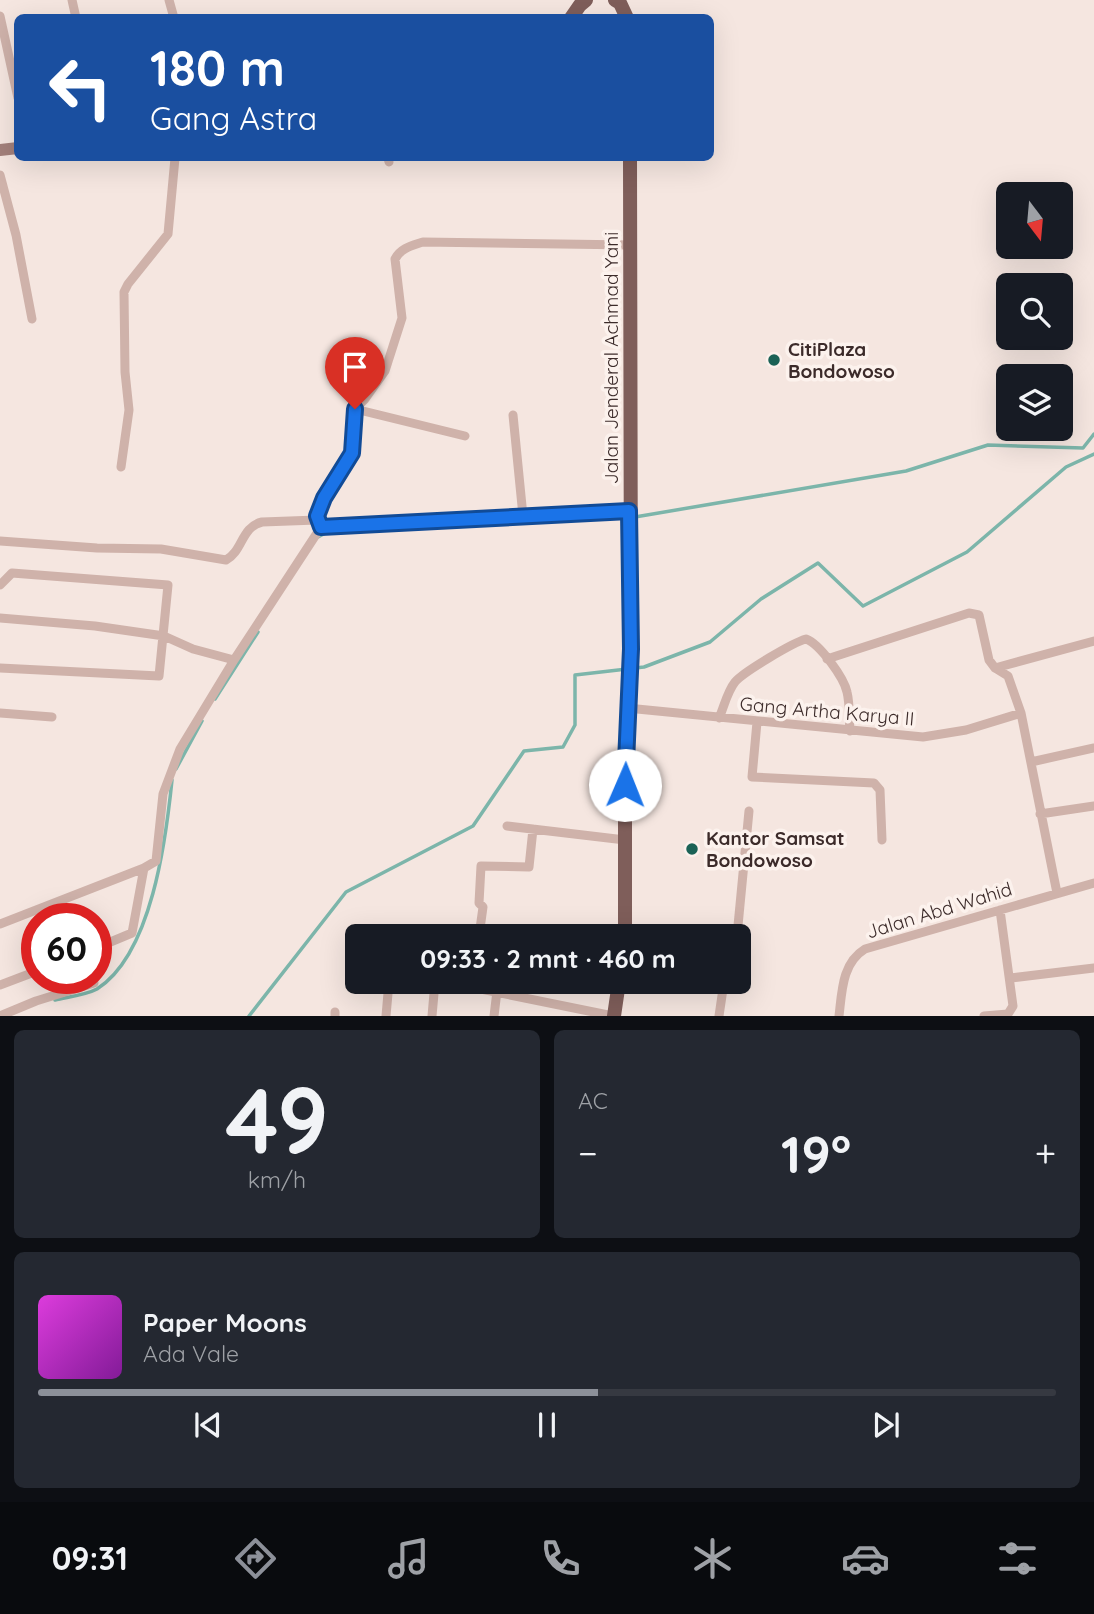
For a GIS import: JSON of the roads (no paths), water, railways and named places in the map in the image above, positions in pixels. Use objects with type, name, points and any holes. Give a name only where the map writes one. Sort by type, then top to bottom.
[{"type":"main road","points":[[574,14],[586,0]]},
{"type":"main road","points":[[615,0],[620,3],[626,14]]},
{"type":"main road","name":"Jalan Jenderal Achmad Yani","points":[[625,924],[627,708],[631,649],[630,161]]},
{"type":"main road","points":[[614,1016],[617,994]]},
{"type":"street","points":[[0,16],[14,80]]},
{"type":"street","points":[[121,467],[129,410],[125,372],[124,292],[168,234],[175,161]]},
{"type":"street","points":[[0,175],[16,235],[32,318]]},
{"type":"street","points":[[0,924],[145,868],[156,861],[163,794],[180,749],[319,524],[324,498],[352,453],[355,409],[377,384],[391,357],[403,309],[395,259],[398,253],[423,242],[631,245]]},
{"type":"street","points":[[355,409],[465,436]]},
{"type":"street","points":[[513,415],[523,516]]},
{"type":"street","points":[[0,541],[97,548],[161,549],[226,560],[233,555],[248,528],[262,522],[319,524],[523,516],[630,518]]},
{"type":"street","points":[[0,585],[12,573],[168,585],[159,676],[0,668]]},
{"type":"street","points":[[827,659],[974,612],[980,617],[986,653],[995,668],[1012,682],[1021,713],[1057,893]]},
{"type":"street","points":[[0,618],[95,626],[164,636],[193,649],[234,660]]},
{"type":"street","points":[[719,718],[734,683],[794,643],[806,639],[827,659],[847,690],[850,731]]},
{"type":"street","points":[[995,668],[1094,641]]},
{"type":"street","name":"Gang Artha Karya II","points":[[627,708],[923,737],[966,730],[1021,713]]},
{"type":"street","points":[[0,713],[52,717]]},
{"type":"street","points":[[757,722],[752,777],[874,783],[880,790],[882,840]]},
{"type":"street","points":[[1031,762],[1094,748]]},
{"type":"street","points":[[1040,814],[1094,806]]},
{"type":"street","points":[[738,924],[749,811]]},
{"type":"street","points":[[507,826],[625,840]]},
{"type":"street","points":[[481,924],[483,907],[479,903],[481,866],[530,867],[533,829]]},
{"type":"street","points":[[112,941],[132,933],[145,868]]},
{"type":"street","name":"Jalan Abd Wahid","points":[[839,1016],[846,972],[858,954],[865,949],[1094,883]]},
{"type":"street","points":[[985,1016],[1008,1014],[1012,1010],[1011,978],[1000,910]]},
{"type":"street","points":[[1011,978],[1094,968]]},
{"type":"street","points":[[0,985],[21,977]]},
{"type":"street","points":[[1,1016],[56,994]]},
{"type":"street","points":[[386,1016],[388,994]]},
{"type":"street","points":[[432,1016],[434,994]]},
{"type":"street","points":[[494,1016],[497,994]]},
{"type":"street","points":[[511,994],[614,1016]]},
{"type":"street","points":[[719,1016],[722,994]]},
{"type":"waterway","points":[[635,517],[906,471],[988,445],[1083,448],[1094,434]]},
{"type":"waterway","points":[[635,668],[710,642],[761,599],[818,563],[863,606],[967,552],[1066,467],[1094,454]]},
{"type":"waterway","points":[[318,537],[329,531],[627,517]]},
{"type":"waterway","points":[[215,699],[258,632]]},
{"type":"waterway","points":[[249,1016],[346,892],[473,826],[524,751],[563,747],[575,725],[575,675],[627,669]]},
{"type":"waterway","points":[[176,769],[202,721]]},
{"type":"waterway","points":[[55,1000],[97,989],[116,972],[131,950],[153,894],[172,780]]},
{"type":"place","name":"CitiPlaza Bondowoso","points":[[774,360]]},
{"type":"place","name":"Kantor Samsat Bondowoso","points":[[692,849]]}]
